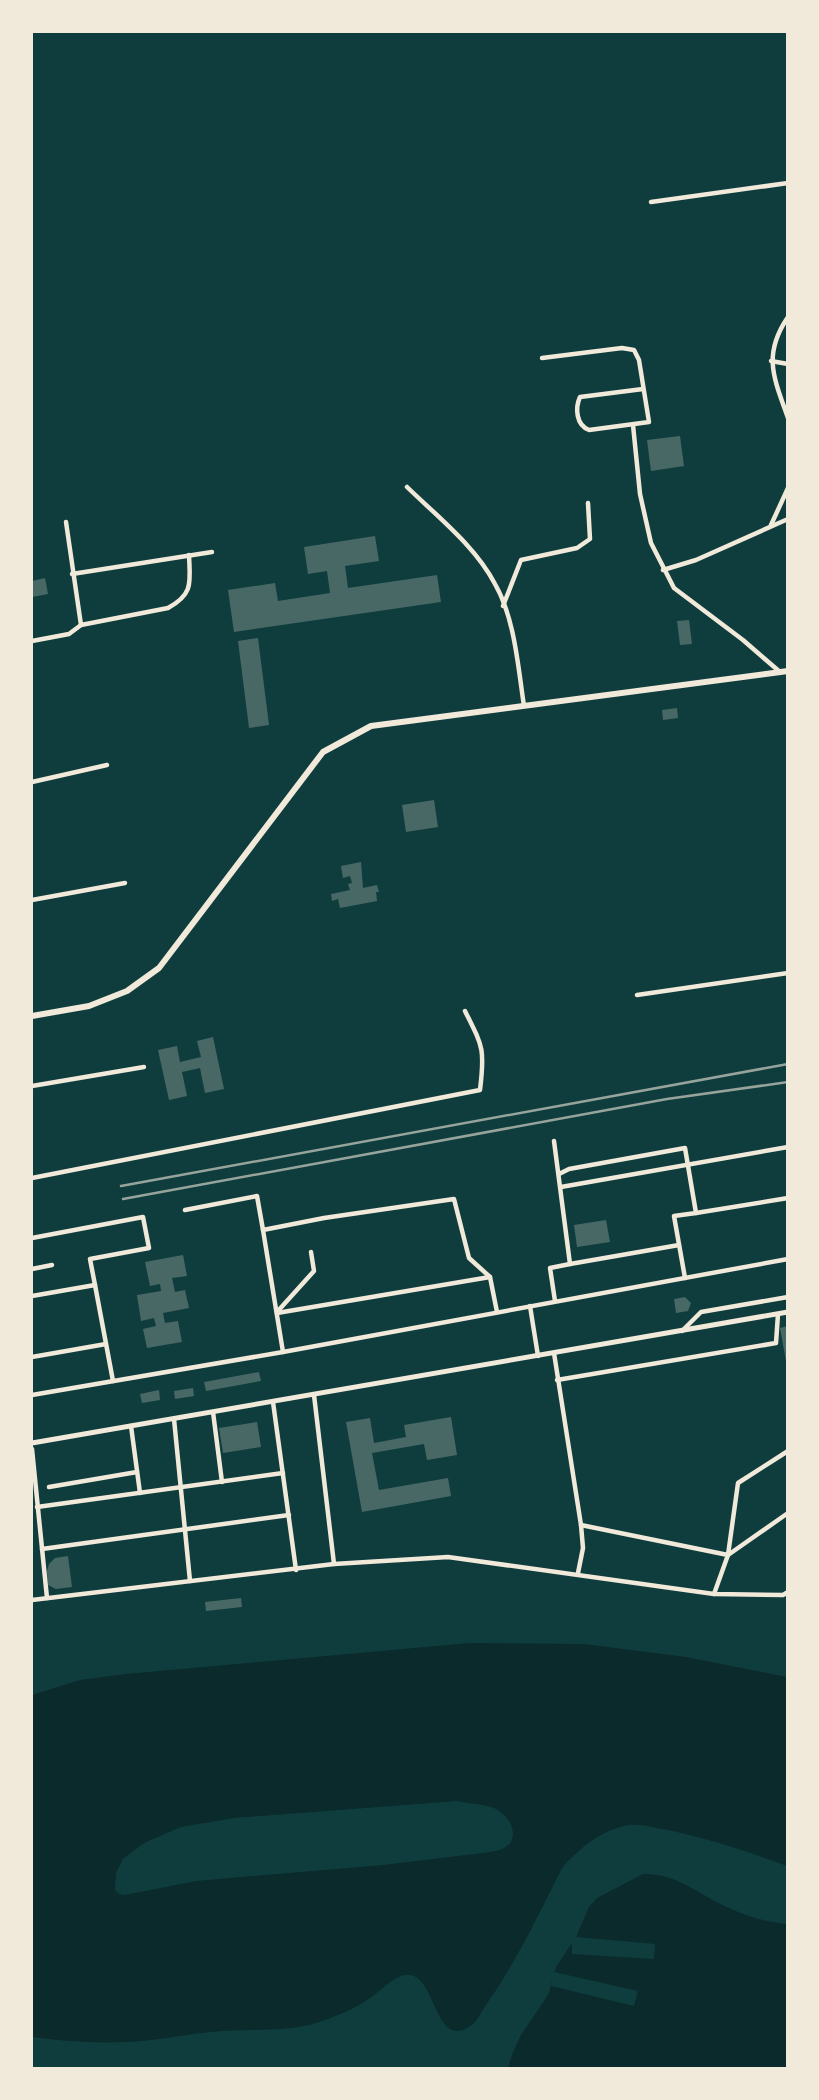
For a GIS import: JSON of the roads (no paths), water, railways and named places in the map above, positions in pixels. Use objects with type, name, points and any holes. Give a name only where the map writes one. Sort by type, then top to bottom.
[{"type":"main road","points":[[32,1016],[89,1006],[127,991],[159,968],[323,752],[371,726],[784,672]]},
{"type":"street","points":[[651,202],[788,183]]},
{"type":"street","points":[[788,317],[778,331],[771,361],[788,418]]},
{"type":"street","points":[[778,331],[788,327]]},
{"type":"street","points":[[541,358],[629,348],[637,354],[649,422],[598,429],[583,428],[579,422],[577,405],[580,397],[586,394],[643,389]]},
{"type":"street","points":[[771,361],[788,364]]},
{"type":"street","points":[[633,425],[640,494],[651,543],[674,588],[784,672]]},
{"type":"street","points":[[407,487],[470,548],[496,585],[513,636],[524,706]]},
{"type":"street","points":[[770,527],[788,488]]},
{"type":"street","points":[[503,606],[521,560],[577,548],[590,539],[588,503]]},
{"type":"street","points":[[663,570],[696,560],[788,519]]},
{"type":"street","points":[[66,522],[81,625]]},
{"type":"street","points":[[72,574],[212,552]]},
{"type":"street","points":[[32,641],[69,634],[81,625],[168,608],[181,601],[190,588],[189,555]]},
{"type":"street","points":[[32,782],[107,765]]},
{"type":"street","points":[[32,900],[125,883]]},
{"type":"street","points":[[637,995],[788,973]]},
{"type":"street","points":[[32,1178],[480,1090],[484,1057],[482,1044],[465,1011]]},
{"type":"street","points":[[32,1086],[144,1067]]},
{"type":"street","points":[[554,1141],[570,1264]]},
{"type":"street","points":[[561,1187],[788,1147]]},
{"type":"street","points":[[559,1174],[569,1169],[685,1148],[696,1213]]},
{"type":"street","points":[[185,1210],[257,1196],[283,1352]]},
{"type":"street","points":[[685,1278],[674,1216],[788,1198]]},
{"type":"street","points":[[263,1230],[454,1199],[469,1258],[490,1277],[496,1312]]},
{"type":"street","points":[[32,1238],[143,1217],[149,1248],[90,1259],[113,1381]]},
{"type":"street","points":[[555,1301],[550,1268],[679,1245]]},
{"type":"street","points":[[277,1313],[314,1271],[311,1252]]},
{"type":"street","points":[[32,1395],[283,1352],[788,1259]]},
{"type":"street","points":[[32,1269],[52,1265]]},
{"type":"street","points":[[277,1313],[490,1277]]},
{"type":"street","points":[[32,1296],[95,1285]]},
{"type":"street","points":[[682,1331],[701,1312],[788,1297]]},
{"type":"street","points":[[530,1306],[538,1356]]},
{"type":"street","points":[[32,1443],[788,1312]]},
{"type":"street","points":[[557,1380],[776,1343],[778,1314]]},
{"type":"street","points":[[32,1357],[106,1344]]},
{"type":"street","points":[[554,1353],[582,1525],[583,1548],[578,1573]]},
{"type":"street","points":[[314,1395],[334,1564]]},
{"type":"street","points":[[273,1402],[296,1570]]},
{"type":"street","points":[[213,1412],[222,1482]]},
{"type":"street","points":[[174,1419],[190,1581]]},
{"type":"street","points":[[131,1426],[140,1493]]},
{"type":"street","points":[[32,1449],[47,1598]]},
{"type":"street","points":[[714,1594],[728,1555],[738,1483],[788,1451]]},
{"type":"street","points":[[49,1487],[137,1472]]},
{"type":"street","points":[[37,1507],[283,1473]]},
{"type":"street","points":[[582,1525],[728,1555],[788,1513]]},
{"type":"street","points":[[41,1549],[289,1515]]},
{"type":"street","points":[[32,1600],[334,1564],[448,1557],[714,1594],[783,1595],[788,1592]]},
{"type":"water","points":[[469,1643],[584,1644],[686,1657],[787,1677],[787,1866],[716,1842],[646,1826],[620,1827],[601,1835],[562,1868],[499,1986],[472,2025],[457,2031],[447,2027],[421,1981],[411,1975],[395,1979],[350,2010],[303,2026],[211,2032],[128,2042],[87,2042],[32,2037],[32,1695],[80,1680]],"holes":[[[457,1801],[487,1806],[500,1812],[513,1831],[507,1846],[491,1852],[383,1865],[196,1881],[125,1895],[115,1890],[116,1873],[123,1859],[144,1843],[181,1827],[234,1818]]]},
{"type":"water","points":[[643,1874],[667,1877],[743,1914],[787,1924],[787,2068],[508,2068],[521,2035],[548,1995],[556,1967],[576,1937],[589,1907],[597,1898]]},
{"type":"railway","points":[[121,1186],[788,1064]]},
{"type":"railway","points":[[123,1199],[667,1099],[788,1082]]}]
